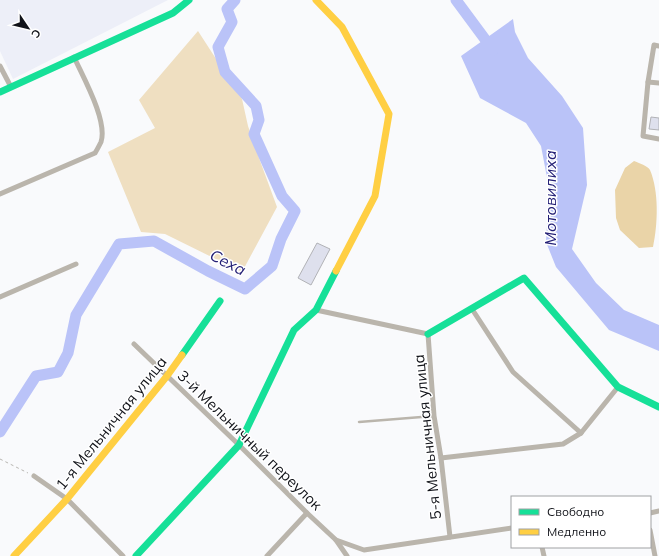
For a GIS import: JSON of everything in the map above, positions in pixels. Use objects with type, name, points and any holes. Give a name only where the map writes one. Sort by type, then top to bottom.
[{"type":"street","points":[[0,92],[173,13],[188,0]]},
{"type":"street","points":[[136,556],[239,445],[294,330],[316,310],[375,196],[389,114],[342,27],[316,0]]},
{"type":"street","points":[[659,46],[654,45],[648,82],[643,136],[659,139]]},
{"type":"street","points":[[0,194],[95,153],[101,142],[102,127],[96,104],[74,57]]},
{"type":"street","points":[[0,66],[10,87]]},
{"type":"street","points":[[648,82],[659,83]]},
{"type":"street","points":[[0,297],[76,264]]},
{"type":"street","points":[[316,310],[428,334],[524,278],[618,387],[659,407]]},
{"type":"street","name":"1-я Мельничная улица","points":[[14,556],[67,499],[168,376],[220,301]]},
{"type":"street","points":[[472,309],[513,372],[581,433]]},
{"type":"street","name":"5-я Мельничная улица","points":[[428,334],[434,416],[441,458],[450,537]]},
{"type":"street","name":"3-й Мельничный переулок","points":[[134,344],[336,540],[347,556]]},
{"type":"street","points":[[441,458],[562,444],[581,433],[618,387]]},
{"type":"street","points":[[34,476],[67,499],[123,556]]},
{"type":"street","points":[[267,556],[307,513]]},
{"type":"street","points":[[336,540],[364,550],[511,528]]},
{"type":"street","points":[[651,535],[655,556]]},
{"type":"lane","points":[[359,422],[434,416]]},
{"type":"path","points":[[0,460],[34,476]]},
{"type":"shaded area","points":[[0,0],[168,0],[13,79],[0,51]]},
{"type":"shaded area","points":[[198,31],[242,99],[248,126],[277,207],[242,272],[165,234],[141,232],[108,152],[155,128],[139,100]]},
{"type":"shaded area","points":[[634,161],[649,169],[653,178],[657,218],[653,247],[639,248],[620,230],[616,218],[615,190],[625,168]]},
{"type":"water","points":[[513,19],[515,32],[528,58],[562,96],[583,128],[587,185],[572,249],[596,283],[624,310],[659,325],[659,351],[609,330],[556,267],[546,242],[549,188],[541,146],[526,123],[480,98],[461,56]]},
{"type":"building","points":[[651,117],[659,118],[659,130],[649,129]]},
{"type":"building","points":[[317,243],[330,249],[311,285],[298,278]]},
{"type":"waterway","name":"Сеха","points":[[0,432],[36,376],[58,372],[68,353],[76,315],[119,244],[154,241],[208,271],[245,289],[272,266],[281,239],[295,211],[282,196],[254,134],[259,120],[256,106],[225,72],[218,47],[232,22],[227,9],[235,0]]},
{"type":"waterway","name":"Мотовилиха","points":[[456,0],[493,50]]},
{"type":"traffic: fast","points":[[0,92],[173,13],[189,0]]},
{"type":"traffic: fast","points":[[136,556],[239,445],[294,330],[316,310],[336,271]]},
{"type":"traffic: fast","points":[[428,334],[524,278],[618,387],[659,407]]},
{"type":"traffic: fast","points":[[182,355],[220,301]]},
{"type":"traffic: slow","points":[[316,0],[342,27],[389,114],[375,196],[336,271]]},
{"type":"traffic: slow","points":[[14,556],[67,499],[167,376],[182,355]]}]
